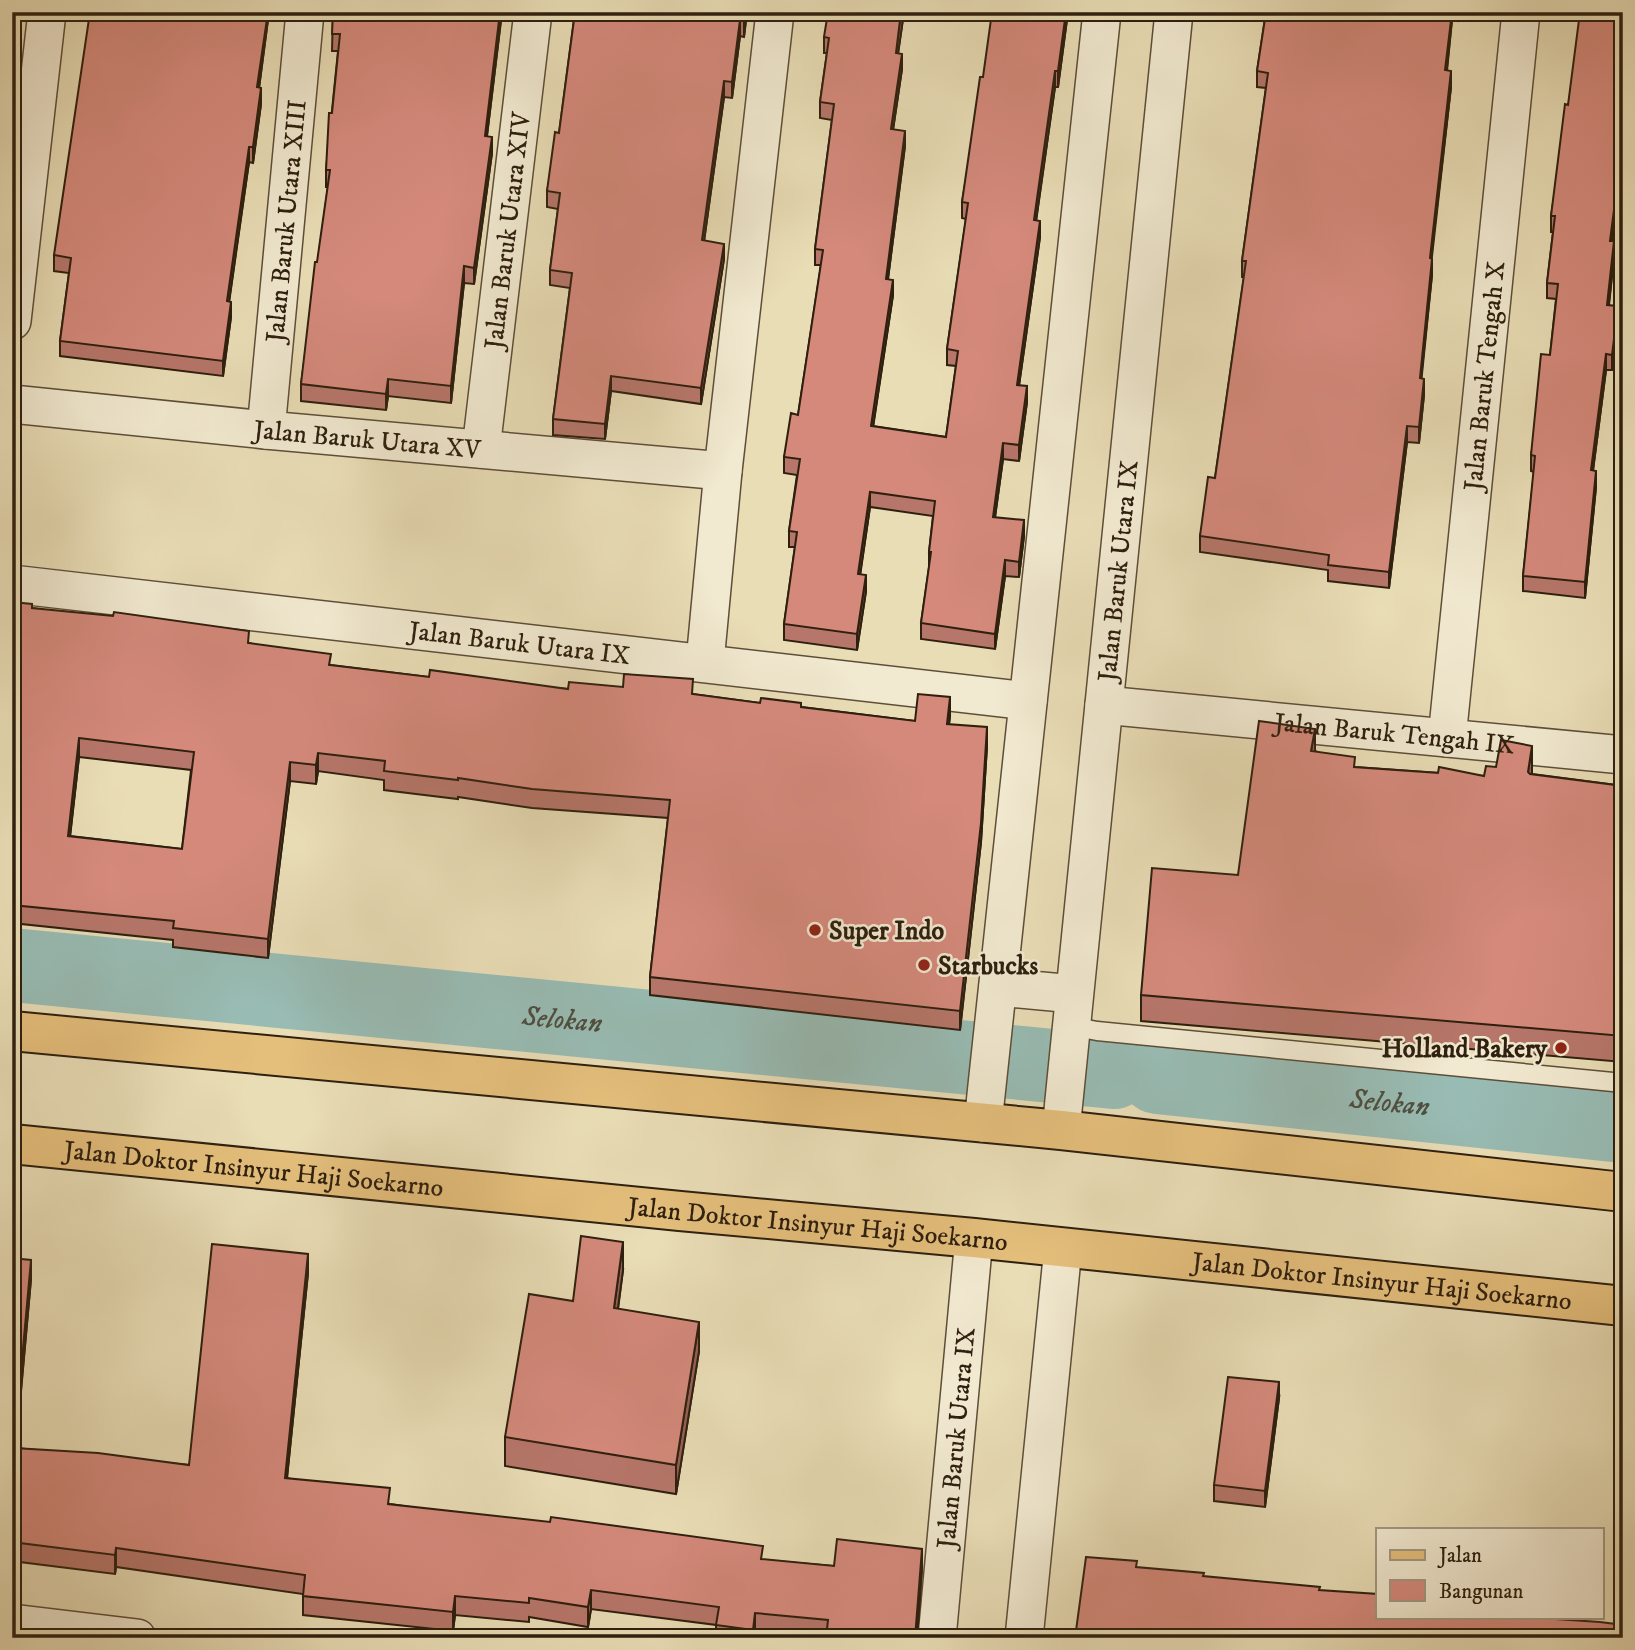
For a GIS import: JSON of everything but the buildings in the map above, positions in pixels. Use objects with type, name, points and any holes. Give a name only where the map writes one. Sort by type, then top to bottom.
[{"type":"main road","points":[[12,1031],[1061,1130],[1623,1192]]},
{"type":"main road","name":"Jalan Doktor Insinyur Haji Soekarno","points":[[12,1144],[974,1238],[1623,1306]]},
{"type":"street","points":[[12,321],[47,12]]},
{"type":"street","name":"Jalan Baruk Utara XIII","points":[[266,430],[305,12]]},
{"type":"street","name":"Jalan Baruk Utara XIV","points":[[481,449],[533,12]]},
{"type":"street","points":[[705,662],[723,471],[775,12]]},
{"type":"street","points":[[983,1123],[1102,12]]},
{"type":"street","name":"Jalan Baruk Utara IX","points":[[1061,1130],[1174,12]]},
{"type":"street","name":"Jalan Baruk Tengah X","points":[[1447,738],[1521,12]]},
{"type":"street","name":"Jalan Baruk Utara XV","points":[[12,404],[723,471]]},
{"type":"street","name":"Jalan Baruk Utara IX","points":[[12,584],[1028,701]]},
{"type":"street","name":"Jalan Baruk Tengah IX","points":[[1104,705],[1623,755]]},
{"type":"street","points":[[998,987],[1071,1023]]},
{"type":"street","name":"Jalan Baruk Utara IX","points":[[937,1638],[974,1238]]},
{"type":"street","points":[[1024,1638],[1063,1248]]},
{"type":"street","points":[[12,1623],[137,1638]]},
{"type":"lane","points":[[1071,1023],[1097,1031],[1623,1083]]},
{"type":"waterway","name":"Selokan","points":[[12,965],[1114,1072]]},
{"type":"waterway","name":"Selokan","points":[[1157,1077],[1623,1126]]},
{"type":"place","name":"Super Indo","points":[[815,930]]},
{"type":"place","name":"Starbucks","points":[[924,965]]},
{"type":"place","name":"Holland Bakery","points":[[1561,1048]]}]
